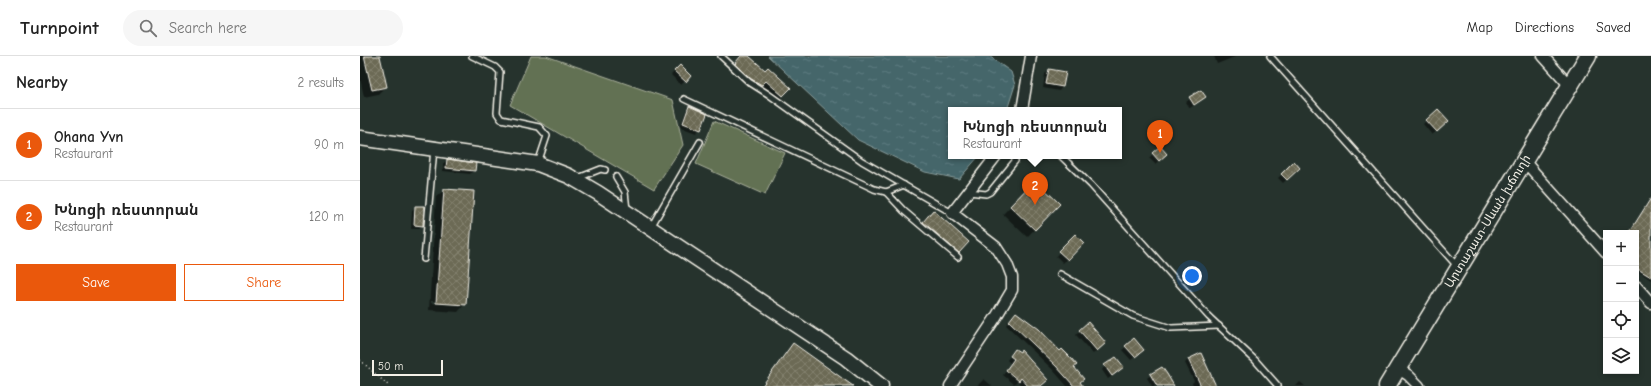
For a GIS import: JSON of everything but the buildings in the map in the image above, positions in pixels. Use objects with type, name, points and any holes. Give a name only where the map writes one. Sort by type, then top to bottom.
[{"type":"main road","name":"Արտաշատ-Սևան խճուղի","points":[[1387,386],[1525,162],[1588,56]]},
{"type":"street","points":[[1022,107],[1031,56]]},
{"type":"street","points":[[1543,56],[1570,86]]},
{"type":"street","points":[[360,138],[538,164],[574,179],[651,228],[846,358],[881,386]]},
{"type":"street","points":[[950,386],[996,317],[1012,290],[1012,277],[1007,264],[996,247],[952,213],[994,159]]},
{"type":"street","points":[[1525,162],[1603,249]]},
{"type":"street","points":[[1639,289],[1651,302]]},
{"type":"street","points":[[1397,368],[1408,375],[1419,386]]},
{"type":"lane","points":[[472,56],[495,67],[500,72],[497,113],[501,119],[539,127],[547,136],[538,164]]},
{"type":"lane","points":[[721,56],[749,82],[862,161],[952,213]]},
{"type":"lane","points":[[1270,56],[1459,268]]},
{"type":"lane","points":[[684,99],[874,189],[886,192],[904,211],[958,257]]},
{"type":"lane","points":[[651,228],[700,142]]},
{"type":"lane","points":[[424,259],[434,149]]},
{"type":"lane","points":[[1064,159],[1091,185],[1155,258],[1218,326],[1255,360],[1278,386]]},
{"type":"lane","points":[[968,192],[986,194],[990,192],[1015,161]]},
{"type":"lane","points":[[574,179],[601,169],[605,170]]},
{"type":"lane","points":[[616,177],[625,192],[627,213]]},
{"type":"lane","points":[[886,192],[904,185]]},
{"type":"lane","points":[[1060,274],[1133,316],[1171,328],[1218,326]]},
{"type":"path","points":[[360,360],[389,386]]},
{"type":"green space","points":[[531,56],[546,56],[673,100],[683,145],[654,189],[510,105]]},
{"type":"green space","points":[[714,121],[785,153],[765,195],[696,164]]},
{"type":"water","points":[[768,56],[989,56],[1011,72],[1015,85],[1008,107],[948,107],[948,159],[976,159],[959,179],[925,172],[858,140]]},
{"type":"place","name":"Ohana Yvn","points":[[1160,153]]},
{"type":"place","name":"Խնոցի ռեստորան","points":[[1035,205]]}]
